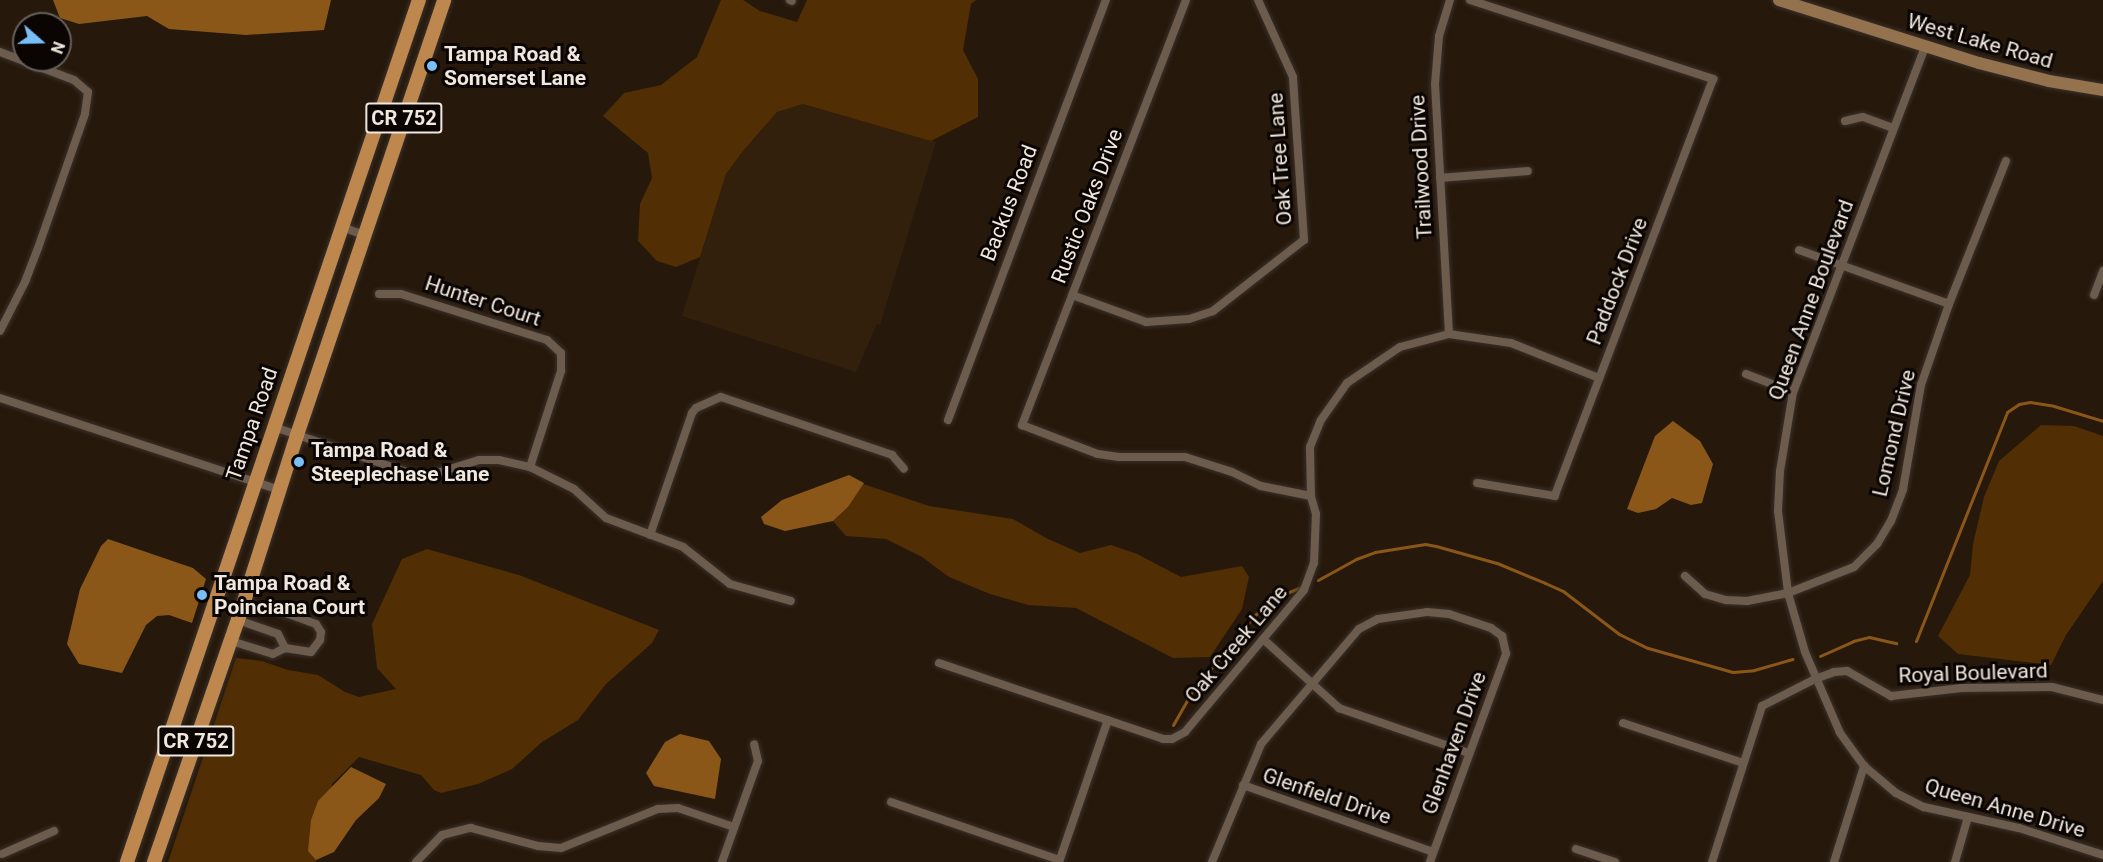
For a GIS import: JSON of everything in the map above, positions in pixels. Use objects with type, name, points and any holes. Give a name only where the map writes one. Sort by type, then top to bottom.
[{"type":"main road","name":"Tampa Road","points":[[127,862],[419,0]]},
{"type":"main road","name":"CR 752","points":[[154,862],[238,620],[297,435],[444,0]]},
{"type":"street","name":"Backus Road","points":[[948,420],[1106,0]]},
{"type":"street","name":"Rustic Oaks Drive","points":[[1186,0],[1022,425],[1098,454],[1119,457],[1185,457],[1232,472],[1261,486],[1311,496]]},
{"type":"street","name":"Oak Tree Lane","points":[[1072,295],[1146,322],[1189,319],[1213,311],[1304,240],[1293,77],[1258,0]]},
{"type":"street","name":"Trailwood Drive","points":[[1449,334],[1435,84],[1439,36],[1450,0]]},
{"type":"street","name":"Paddock Drive","points":[[1470,0],[1713,79],[1555,496],[1477,483]]},
{"type":"street","name":"West Lake Road","points":[[1779,0],[1925,47],[2049,81],[2103,90]]},
{"type":"street","name":"Queen Anne Boulevard","points":[[1815,679],[1788,593],[1778,512],[1780,471],[1793,392],[1925,47]]},
{"type":"street","points":[[0,52],[74,80],[88,92],[86,114],[38,248],[26,280],[0,331]]},
{"type":"street","points":[[1845,121],[1863,117],[1893,128]]},
{"type":"street","name":"Lomond Drive","points":[[1685,576],[1705,594],[1726,600],[1747,601],[1788,593],[1860,563],[1877,544],[1891,521],[1903,489],[1911,454],[1914,414],[1921,385],[1949,304],[2006,161]]},
{"type":"street","points":[[1440,178],[1528,171]]},
{"type":"street","points":[[342,227],[364,235]]},
{"type":"street","points":[[1799,250],[1949,304]]},
{"type":"street","points":[[2094,295],[2103,271]]},
{"type":"street","name":"Hunter Court","points":[[379,294],[401,294],[547,340],[561,353],[561,371],[530,467]]},
{"type":"street","name":"Oak Creek Lane","points":[[939,663],[1163,739],[1172,739],[1185,732],[1304,590],[1314,563],[1316,514],[1311,496],[1310,447],[1321,420],[1347,383],[1400,347],[1449,334],[1511,343],[1599,378]]},
{"type":"street","points":[[1746,374],[1793,392]]},
{"type":"street","points":[[0,398],[279,490]]},
{"type":"street","points":[[650,535],[692,413],[696,408],[722,398],[892,454],[904,469]]},
{"type":"street","points":[[274,427],[410,473],[427,476],[479,460],[499,460],[530,467],[574,489],[606,518],[683,547],[730,584],[740,589],[790,602]]},
{"type":"street","points":[[231,640],[273,654],[285,648],[311,652],[317,646],[321,632],[316,624],[280,611]]},
{"type":"street","name":"Glenhaven Drive","points":[[1313,683],[1359,629],[1378,619],[1427,612],[1449,614],[1491,628],[1502,636],[1506,654],[1430,862]]},
{"type":"street","points":[[238,620],[278,633],[285,648]]},
{"type":"street","points":[[1263,639],[1339,708],[1469,753]]},
{"type":"street","name":"Royal Boulevard","points":[[1712,862],[1752,728],[1762,706],[1815,679],[1834,672],[1847,671],[1891,696],[1962,688],[2041,686],[2103,700]]},
{"type":"street","name":"Queen Anne Drive","points":[[1815,679],[1840,733],[1864,766],[1896,794],[1924,807],[2019,828],[2103,855]]},
{"type":"street","points":[[1212,862],[1262,744],[1313,683]]},
{"type":"street","points":[[891,802],[1059,861],[1108,720]]},
{"type":"street","points":[[1623,723],[1743,763]]},
{"type":"street","points":[[722,862],[758,761],[754,744]]},
{"type":"street","points":[[1834,862],[1864,766]]},
{"type":"street","name":"Glenfield Drive","points":[[1243,785],[1433,852]]},
{"type":"street","points":[[416,862],[442,835],[471,828],[538,846],[561,848],[658,809],[678,808],[734,828]]},
{"type":"street","points":[[1954,862],[1968,817]]},
{"type":"street","points":[[2,855],[54,831]]},
{"type":"street","points":[[1576,849],[1615,862]]},
{"type":"shaded area","points":[[53,0],[331,0],[324,30],[246,35],[169,29],[147,16],[79,24],[72,22],[72,12],[58,12]]},
{"type":"shaded area","points":[[721,0],[743,0],[760,11],[797,22],[807,0],[976,0],[971,4],[963,50],[978,79],[978,117],[931,141],[803,104],[777,112],[726,174],[700,257],[676,267],[657,261],[638,241],[640,204],[652,178],[648,153],[603,116],[624,93],[661,85],[697,57]]},
{"type":"shaded area","points":[[803,104],[936,142],[880,325],[877,324],[856,372],[682,316],[726,174],[777,112]]},
{"type":"shaded area","points":[[1673,421],[1700,441],[1713,464],[1702,503],[1691,505],[1672,498],[1656,509],[1638,513],[1627,509],[1655,436]]},
{"type":"shaded area","points":[[2041,425],[2074,426],[2103,436],[2103,581],[2066,635],[2051,665],[1958,654],[1938,636],[1970,575],[1973,544],[1984,497],[1999,461]]},
{"type":"shaded area","points":[[849,475],[864,483],[848,507],[833,521],[785,531],[764,524],[761,517],[782,500]]},
{"type":"shaded area","points":[[863,484],[929,506],[1013,519],[1046,538],[1080,553],[1111,545],[1137,554],[1181,577],[1242,566],[1249,577],[1242,609],[1210,657],[1173,658],[1076,608],[1028,605],[990,594],[949,577],[922,557],[886,539],[846,536],[833,521],[848,507]]},
{"type":"shaded area","points":[[108,539],[193,568],[206,579],[192,623],[169,615],[157,616],[146,625],[122,673],[79,664],[67,644],[80,589],[101,546]]},
{"type":"shaded area","points":[[427,549],[519,575],[659,630],[652,643],[606,684],[578,720],[542,742],[512,769],[478,784],[441,793],[434,790],[421,775],[359,757],[332,784],[316,862],[168,862],[236,658],[262,661],[288,670],[318,675],[345,692],[359,697],[396,689],[377,668],[372,624],[402,559]]},
{"type":"shaded area","points":[[680,734],[709,741],[721,759],[715,799],[654,786],[646,773],[665,742]]},
{"type":"shaded area","points":[[351,767],[386,784],[379,798],[356,820],[334,852],[316,860],[308,851],[311,820],[318,801]]},
{"type":"waterway","points":[[1916,641],[2007,412],[2019,404],[2030,402],[2054,406],[2103,421]]},
{"type":"waterway","points":[[1318,580],[1356,559],[1375,552],[1425,544],[1497,563],[1563,591],[1619,634],[1648,648],[1733,672],[1754,670],[1792,659]]},
{"type":"waterway","points":[[1173,725],[1193,690],[1255,615],[1275,598],[1301,587]]},
{"type":"waterway","points":[[1820,656],[1853,641],[1869,637],[1896,643]]},
{"type":"place","name":"Tampa Road & Somerset Lane","points":[[432,66]]},
{"type":"place","name":"Tampa Road & Steeplechase Lane","points":[[299,462]]},
{"type":"place","name":"Tampa Road & Poinciana Court","points":[[202,595]]}]
